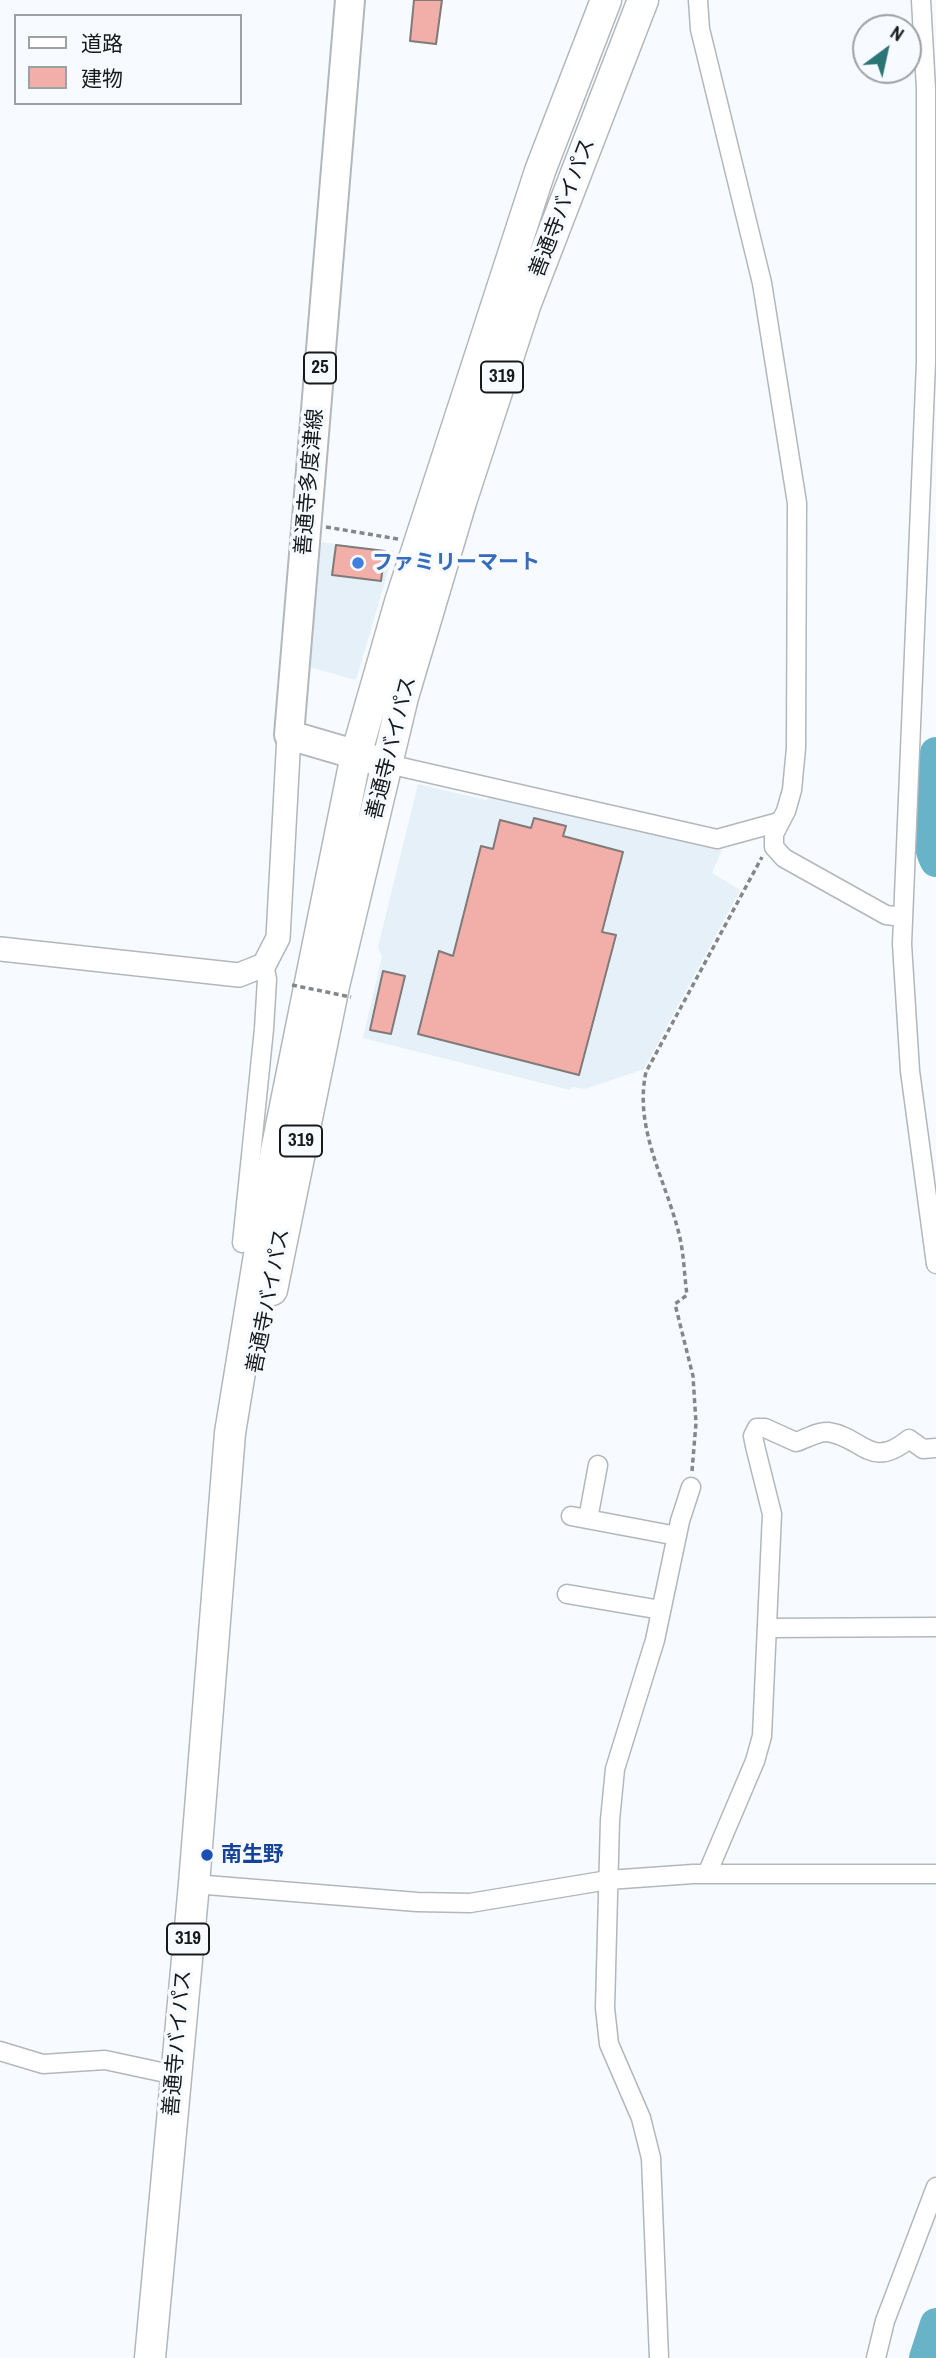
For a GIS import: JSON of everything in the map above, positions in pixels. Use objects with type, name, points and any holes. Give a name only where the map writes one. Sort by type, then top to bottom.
[{"type":"highway","name":"善通寺バイパス","points":[[150,2358],[194,1884],[221,1519],[230,1433],[276,1151],[356,755],[438,478],[540,171],[606,0]]},
{"type":"highway","name":"善通寺バイパス","points":[[221,1519],[264,1332],[334,986],[403,697],[461,502],[526,303],[643,0]]},
{"type":"main road","name":"善通寺多度津線","points":[[289,736],[350,0]]},
{"type":"main road","points":[[289,736],[388,764]]},
{"type":"street","points":[[698,0],[700,29],[762,283],[794,476],[796,748],[792,790],[786,811],[776,828],[774,847],[784,858],[886,915],[903,917]]},
{"type":"street","points":[[920,0],[926,89],[926,362],[903,917],[910,1071],[936,1264]]},
{"type":"street","points":[[242,1243],[264,1030],[267,979],[264,965],[278,938],[289,736]]},
{"type":"street","points":[[388,764],[717,839],[776,828]]},
{"type":"street","points":[[0,949],[239,975],[264,965]]},
{"type":"street","points":[[707,1874],[755,1761],[762,1736],[772,1514],[753,1436],[757,1429],[765,1427],[796,1443],[823,1432],[831,1433],[869,1453],[887,1452],[909,1439],[923,1449],[936,1448]]},
{"type":"street","points":[[598,1465],[580,1517],[677,1536]]},
{"type":"street","points":[[659,2358],[651,2158],[641,2119],[609,2043],[605,2008],[608,1880],[615,1769],[661,1610],[691,1487]]},
{"type":"street","points":[[567,1594],[661,1610]]},
{"type":"street","points":[[768,1629],[936,1627]]},
{"type":"street","points":[[194,1884],[417,1902],[470,1903],[608,1880],[707,1874],[936,1874]]},
{"type":"street","points":[[0,2051],[43,2064],[105,2060],[175,2075]]},
{"type":"street","points":[[876,2358],[886,2320],[936,2188]]},
{"type":"path","points":[[306,525],[403,540]]},
{"type":"path","points":[[691,1487],[695,1411],[693,1376],[675,1304],[687,1295],[679,1232],[645,1129],[641,1094],[646,1072],[776,828]]},
{"type":"path","points":[[292,985],[351,998]]},
{"type":"shaded area","points":[[320,542],[394,551],[356,680],[309,667]]},
{"type":"shaded area","points":[[418,784],[486,800],[498,792],[722,850],[712,873],[740,890],[644,1069],[585,1089],[572,1087],[570,1090],[363,1038],[382,957],[378,947]]},
{"type":"building","points":[[414,0],[442,0],[436,44],[410,41]]},
{"type":"building","name":"ファミリーマート","points":[[336,545],[385,551],[381,581],[332,575]]},
{"type":"building","points":[[534,818],[566,826],[563,836],[623,852],[602,932],[616,935],[579,1075],[418,1034],[439,951],[453,956],[481,846],[493,849],[500,820],[531,828]]},
{"type":"building","points":[[383,971],[405,976],[391,1034],[370,1030]]},
{"type":"waterway","points":[[936,753],[929,792],[928,824],[936,861]]},
{"type":"waterway","points":[[925,2358],[936,2324]]},
{"type":"place","name":"ファミリーマート","points":[[358,563]]},
{"type":"place","name":"南生野","points":[[207,1855]]}]
